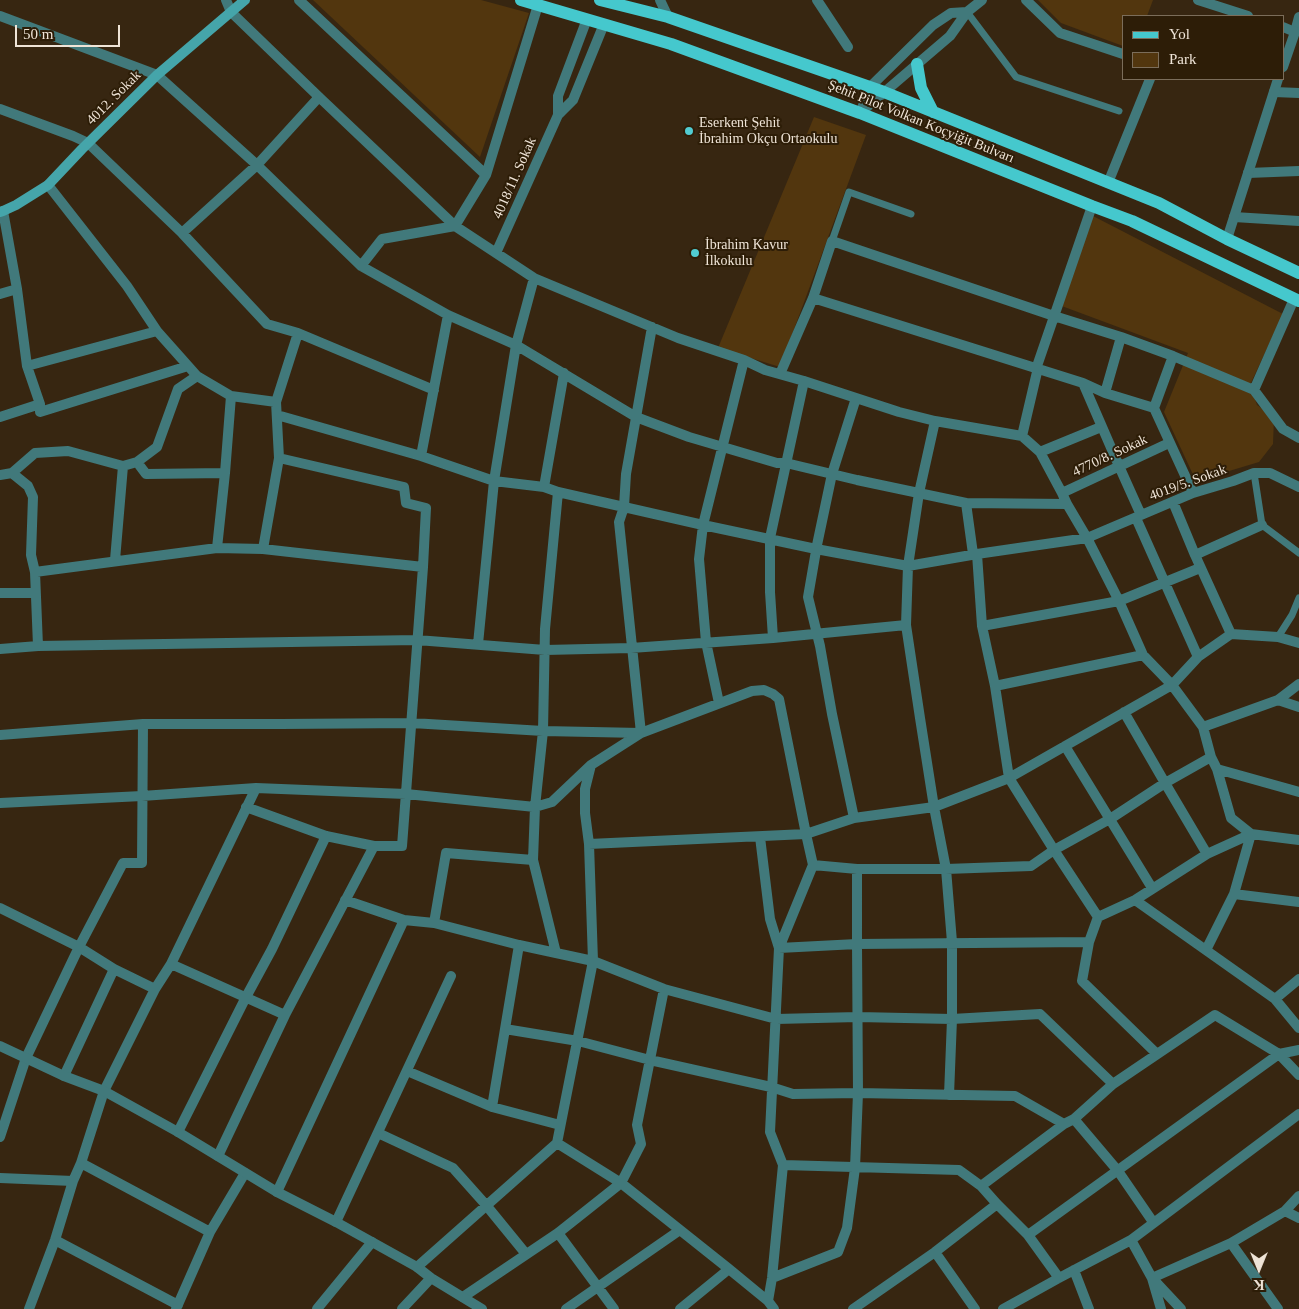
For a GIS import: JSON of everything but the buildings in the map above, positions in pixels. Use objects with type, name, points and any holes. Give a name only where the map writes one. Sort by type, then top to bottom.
[{"type":"main road","name":"4012. Sokak","points":[[2,212],[48,185],[158,75],[245,0]]},
{"type":"main road","name":"Şehit Pilot Volkan Koçyiğit Bulvarı","points":[[521,0],[671,44],[860,113],[1132,221],[1296,300]]},
{"type":"main road","name":"Şehit Pilot Volkan Koçyiğit Bulvarı","points":[[601,0],[668,17],[884,92],[1159,203],[1227,239],[1299,273]]},
{"type":"main road","points":[[917,64],[921,88],[933,112]]},
{"type":"street","points":[[226,0],[232,12],[455,226],[534,278],[678,338],[744,360],[765,370],[934,421],[1022,436],[1040,452],[1120,601],[1143,654],[1172,685],[1203,727],[1231,818],[1251,834],[1299,840]]},
{"type":"street","points":[[298,0],[486,175]]},
{"type":"street","points":[[660,0],[668,17]]},
{"type":"street","points":[[818,0],[848,46]]},
{"type":"street","points":[[860,113],[950,36],[967,12],[982,0]]},
{"type":"street","points":[[1026,0],[1060,33],[1122,54]]},
{"type":"street","points":[[1198,0],[1245,15]]},
{"type":"street","points":[[361,266],[382,239],[455,226],[486,175],[538,4]]},
{"type":"street","points":[[860,113],[870,87],[933,25],[951,13],[967,12]]},
{"type":"street","points":[[0,16],[158,75],[257,165],[361,266],[448,316],[516,344],[636,417],[689,437],[777,463],[786,463],[966,503],[1067,504]]},
{"type":"street","name":"4018/11. Sokak","points":[[558,115],[558,96],[587,19]]},
{"type":"street","points":[[1284,64],[1299,19]]},
{"type":"street","name":"4018/11. Sokak","points":[[496,253],[558,115],[574,100],[604,24]]},
{"type":"street","points":[[1284,28],[1295,32]]},
{"type":"street","points":[[1108,183],[1150,80]]},
{"type":"street","points":[[1227,239],[1278,80]]},
{"type":"street","points":[[1274,92],[1299,93]]},
{"type":"street","points":[[182,233],[257,165],[319,97]]},
{"type":"street","points":[[0,109],[88,143],[182,233],[267,324],[298,333],[434,390]]},
{"type":"street","points":[[1248,173],[1299,172]]},
{"type":"street","points":[[48,185],[127,286],[157,331],[197,376],[231,396],[276,402]]},
{"type":"street","points":[[1022,436],[1037,372],[1036,369],[1092,206]]},
{"type":"street","points":[[2,212],[17,289],[27,366],[40,404],[40,412],[188,366]]},
{"type":"street","points":[[1234,216],[1299,221]]},
{"type":"street","points":[[780,374],[813,298],[832,241],[1121,337],[1173,356],[1254,390],[1283,429],[1299,438]]},
{"type":"street","points":[[478,644],[494,481],[516,344],[534,278]]},
{"type":"street","points":[[0,294],[17,289]]},
{"type":"street","points":[[813,298],[1083,383],[1104,393],[1154,408]]},
{"type":"street","points":[[1254,390],[1296,300]]},
{"type":"street","points":[[421,456],[448,316]]},
{"type":"street","points":[[641,733],[631,648],[620,522],[624,507],[626,474],[652,327]]},
{"type":"street","points":[[27,366],[157,331]]},
{"type":"street","points":[[263,548],[279,458],[276,402],[298,333]]},
{"type":"street","points":[[1104,393],[1121,337]]},
{"type":"street","points":[[1173,356],[1154,408],[1193,493]]},
{"type":"street","points":[[719,703],[706,642],[699,559],[703,525],[744,360]]},
{"type":"street","points":[[544,487],[564,373]]},
{"type":"street","points":[[0,475],[12,473],[36,453],[68,450],[123,466],[137,462],[157,447],[178,389],[197,376]]},
{"type":"street","points":[[773,638],[770,592],[770,538],[804,381]]},
{"type":"street","points":[[1083,383],[1164,583],[1198,657]]},
{"type":"street","points":[[217,548],[231,396]]},
{"type":"street","points":[[854,818],[808,597],[832,474],[856,398]]},
{"type":"street","points":[[0,417],[40,404]]},
{"type":"street","points":[[277,415],[421,456],[494,481],[544,487],[558,492],[703,525],[908,566]]},
{"type":"street","points":[[934,421],[919,493],[908,566],[906,625],[934,807],[946,869],[952,942],[952,1019],[949,1095]]},
{"type":"street","points":[[1040,452],[1101,427]]},
{"type":"street","name":"4770/8. Sokak","points":[[1062,493],[1169,443]]},
{"type":"street","points":[[246,807],[326,836],[374,846],[402,846],[426,508],[406,503],[404,487],[279,458]]},
{"type":"street","points":[[137,462],[146,474],[225,473]]},
{"type":"street","points":[[115,560],[123,466]]},
{"type":"street","points":[[12,473],[28,486],[33,497],[31,555],[34,572],[38,646]]},
{"type":"street","name":"4019/5. Sokak","points":[[908,566],[1087,538],[1193,493],[1254,473],[1270,473],[1299,487]]},
{"type":"street","points":[[556,953],[533,860],[535,807],[543,730],[545,628],[558,492]]},
{"type":"street","points":[[1173,502],[1200,568],[1231,634]]},
{"type":"street","points":[[966,503],[973,554],[977,554],[982,626],[995,686],[1009,778],[1098,917]]},
{"type":"street","points":[[1195,555],[1262,525]]},
{"type":"street","points":[[34,572],[217,548],[263,548],[423,567]]},
{"type":"street","points":[[982,626],[1120,601],[1200,568]]},
{"type":"street","points":[[0,593],[35,593]]},
{"type":"street","points":[[0,649],[38,646],[417,640],[544,650],[631,648],[773,638],[906,625]]},
{"type":"street","points":[[589,844],[806,834],[854,818],[934,807],[1009,778],[1172,685],[1198,657],[1231,634],[1278,637],[1299,643]]},
{"type":"street","points":[[995,686],[1143,654]]},
{"type":"street","points":[[1203,727],[1278,700],[1299,684]]},
{"type":"street","points":[[0,803],[256,788],[406,794],[535,807],[552,802],[591,766],[641,733],[752,691],[764,690],[773,694],[778,699],[813,865],[778,948]]},
{"type":"street","points":[[1278,700],[1299,707]]},
{"type":"street","points":[[1124,712],[1207,854]]},
{"type":"street","points":[[0,735],[143,724],[412,722],[543,730],[641,733]]},
{"type":"street","points":[[0,1137],[26,1058],[79,947],[123,862],[142,863],[143,724]]},
{"type":"street","points":[[1065,746],[1152,888]]},
{"type":"street","points":[[813,865],[857,869],[946,869],[1031,866],[1054,850],[1110,819],[1164,783],[1211,757]]},
{"type":"street","points":[[417,1267],[557,1142],[593,962],[589,844],[584,813],[586,789],[591,766]]},
{"type":"street","points":[[1217,769],[1299,792]]},
{"type":"street","points":[[30,1309],[104,1091],[155,989],[171,964],[256,788]]},
{"type":"street","points":[[1157,1054],[1082,981],[1089,942],[1098,917],[1135,900],[1207,854],[1251,834]]},
{"type":"street","points":[[1206,950],[1234,894],[1251,834]]},
{"type":"street","points":[[178,1132],[272,949],[326,836]]},
{"type":"street","points":[[760,837],[770,919],[778,948],[770,1132],[783,1166],[771,1305]]},
{"type":"street","points":[[218,1156],[285,1015],[374,846]]},
{"type":"street","points":[[434,924],[446,853],[533,860]]},
{"type":"street","points":[[772,1278],[838,1252],[847,1228],[855,1168],[858,1093],[857,869]]},
{"type":"street","points":[[1234,894],[1299,902]]},
{"type":"street","points":[[345,900],[404,920],[434,924],[593,962],[664,989],[776,1019],[858,1017],[952,1019],[1040,1014],[1113,1084]]},
{"type":"street","points":[[1135,900],[1274,998],[1299,1028]]},
{"type":"street","points":[[0,908],[79,947],[155,989]]},
{"type":"street","points":[[277,1192],[404,920]]},
{"type":"street","points":[[778,948],[952,942],[1089,942]]},
{"type":"street","points":[[492,1107],[519,945]]},
{"type":"street","points":[[171,964],[285,1015]]},
{"type":"street","points":[[64,1076],[114,968]]},
{"type":"street","points":[[336,1222],[451,976]]},
{"type":"street","points":[[1274,998],[1299,978]]},
{"type":"street","points":[[463,1297],[558,1233],[621,1183],[641,1144],[637,1125],[664,989]]},
{"type":"street","points":[[981,1186],[1064,1124],[1074,1119],[1113,1084],[1215,1015],[1280,1054],[1299,1075]]},
{"type":"street","points":[[505,1029],[578,1041],[650,1060],[771,1087],[793,1094],[858,1093],[1015,1096],[1064,1124]]},
{"type":"street","points":[[0,1046],[64,1076],[104,1091],[178,1132],[277,1192],[417,1267],[431,1278],[482,1309]]},
{"type":"street","points":[[1028,1235],[1280,1054],[1299,1050]]},
{"type":"street","points":[[407,1070],[492,1107],[560,1125]]},
{"type":"street","points":[[1010,1307],[1058,1278],[1132,1240],[1153,1222],[1299,1114]]},
{"type":"street","points":[[1074,1119],[1118,1171],[1153,1222]]},
{"type":"street","points":[[378,1133],[453,1168],[526,1254]]},
{"type":"street","points":[[557,1142],[621,1183],[771,1305]]},
{"type":"street","points":[[81,1163],[210,1232]]},
{"type":"street","points":[[783,1166],[959,1170],[981,1186],[1028,1235],[1058,1278]]},
{"type":"street","points":[[55,1240],[177,1307],[210,1232],[245,1173]]},
{"type":"street","points":[[0,1178],[73,1181]]},
{"type":"street","points":[[1152,1278],[1231,1243],[1285,1212],[1299,1196]]},
{"type":"street","points":[[853,1309],[935,1252],[997,1204]]},
{"type":"street","points":[[1285,1212],[1299,1218]]},
{"type":"street","points":[[566,1309],[680,1230]]},
{"type":"street","points":[[558,1233],[614,1309]]},
{"type":"street","points":[[1132,1240],[1152,1278],[1161,1309]]},
{"type":"street","points":[[317,1309],[372,1242]]},
{"type":"street","points":[[1231,1243],[1278,1309]]},
{"type":"street","points":[[935,1252],[974,1309]]},
{"type":"street","points":[[680,1309],[729,1269]]},
{"type":"street","points":[[1074,1270],[1089,1309]]},
{"type":"street","points":[[402,1309],[431,1278]]},
{"type":"street","points":[[1152,1278],[1180,1309]]},
{"type":"lane","points":[[967,12],[1016,77],[1119,111]]},
{"type":"lane","points":[[832,241],[849,192],[910,214]]},
{"type":"lane","points":[[1254,473],[1262,525],[1299,553]]},
{"type":"lane","points":[[1278,637],[1295,616],[1299,598]]},
{"type":"green space","points":[[313,0],[481,0],[529,13],[480,157]]},
{"type":"green space","points":[[1038,0],[1153,0],[1147,15],[1122,15],[1122,46],[1061,23]]},
{"type":"green space","points":[[814,117],[866,135],[780,367],[718,348]]},
{"type":"green space","points":[[1093,216],[1283,314],[1250,385],[1257,405],[1274,417],[1273,444],[1259,462],[1196,481],[1164,412],[1188,353],[1059,305]]},
{"type":"place","name":"Eserkent Şehit İbrahim Okçu Ortaokulu","points":[[689,131]]},
{"type":"place","name":"İbrahim Kavur İlkokulu","points":[[695,253]]}]
